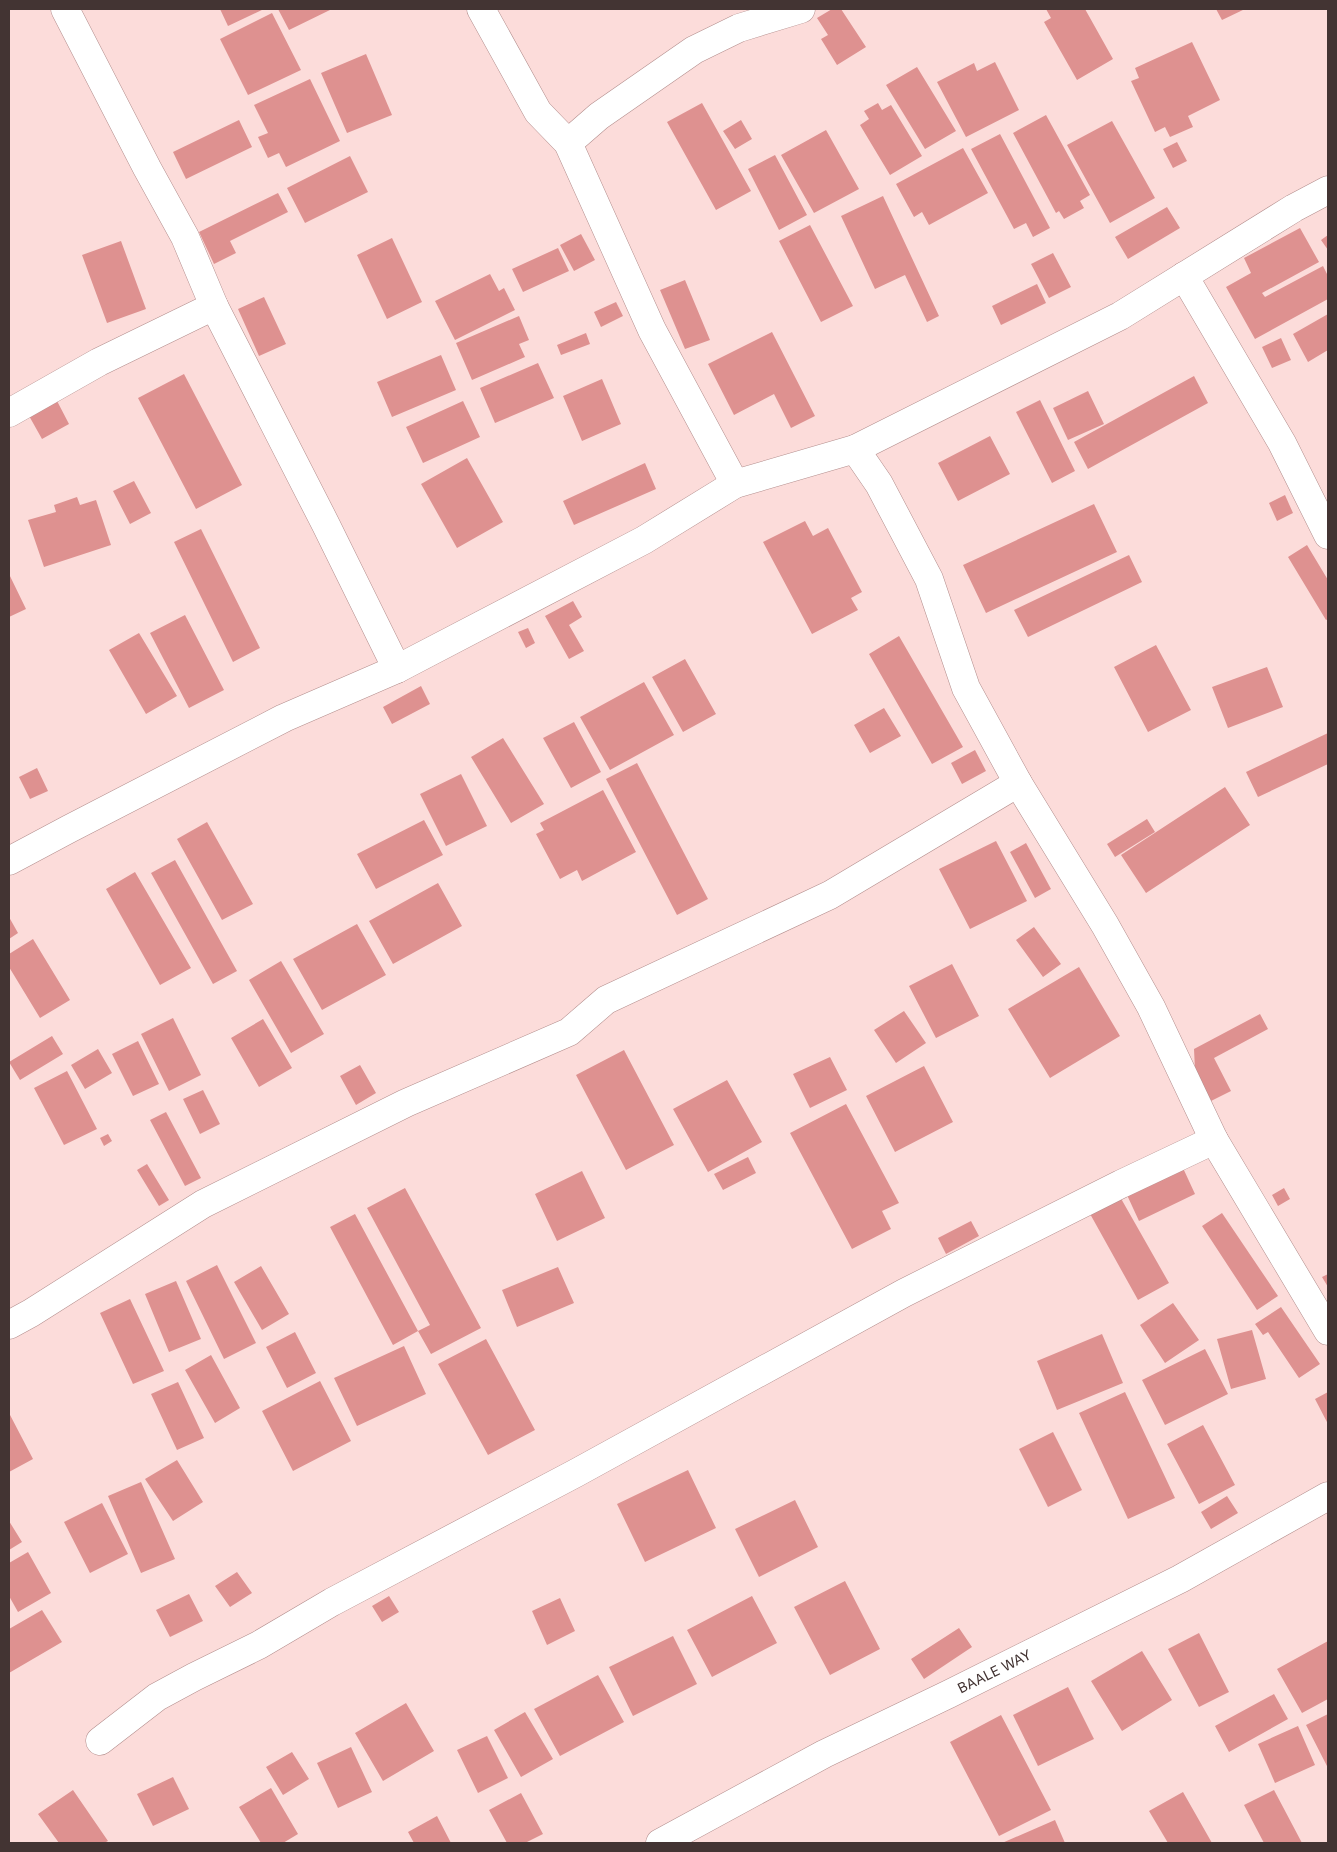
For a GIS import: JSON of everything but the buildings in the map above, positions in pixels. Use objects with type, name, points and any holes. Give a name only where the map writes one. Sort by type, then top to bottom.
[{"type":"street","points":[[65,9],[146,168],[185,237],[214,306],[397,669]]},
{"type":"street","points":[[481,9],[538,112],[568,143],[652,330],[735,484]]},
{"type":"street","points":[[568,143],[599,116],[694,50],[739,28],[801,9]]},
{"type":"street","points":[[9,861],[68,828],[284,718],[397,669],[644,540],[735,484],[855,449],[1120,316],[1294,208],[1328,190]]},
{"type":"street","points":[[1184,276],[1282,442],[1328,535]]},
{"type":"street","points":[[9,413],[99,362],[214,306]]},
{"type":"street","points":[[855,449],[880,484],[928,579],[966,688],[1018,783],[1105,925],[1151,1007],[1214,1140],[1328,1330]]},
{"type":"street","points":[[9,1325],[203,1204],[406,1103],[569,1032],[606,1000],[830,895],[1018,783]]},
{"type":"street","points":[[100,1741],[157,1697],[258,1646],[332,1602],[576,1473],[896,1298],[1121,1184],[1214,1140]]},
{"type":"street","name":"BAALE WAY","points":[[660,1843],[824,1754],[1180,1580],[1328,1496]]}]
